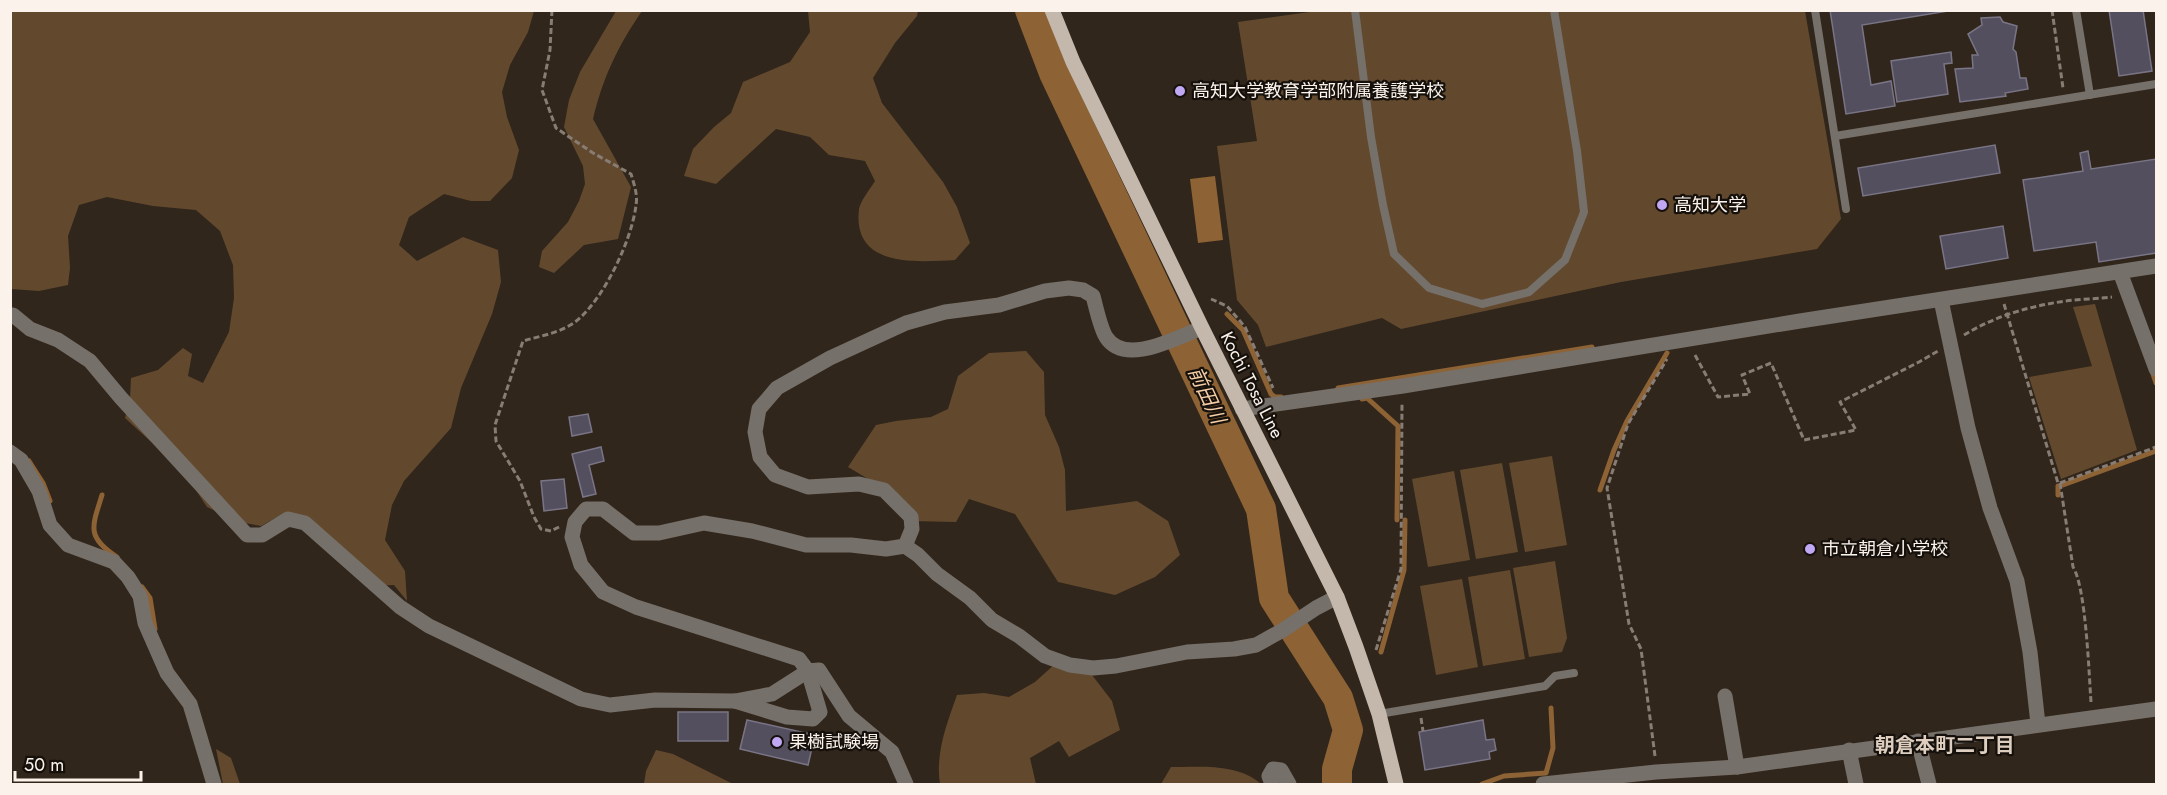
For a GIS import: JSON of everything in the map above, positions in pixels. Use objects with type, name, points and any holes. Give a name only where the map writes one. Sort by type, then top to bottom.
[{"type":"main road","name":"Kochi Tosa Line","points":[[1052,10],[1073,62],[1202,328],[1337,597],[1379,714],[1396,784]]},
{"type":"street","points":[[1242,409],[1403,386],[2157,266]]},
{"type":"street","points":[[2120,272],[2157,369]]},
{"type":"street","points":[[904,546],[912,529],[911,517],[884,490],[859,484],[808,486],[776,475],[760,457],[755,432],[759,409],[777,388],[830,358],[906,323],[945,312],[999,306],[1045,291],[1069,288],[1083,290],[1093,296],[1106,338],[1122,350],[1143,350],[1202,328]]},
{"type":"street","points":[[1941,300],[1974,451],[1990,508],[2017,581],[2030,652],[2038,724]]},
{"type":"street","points":[[11,314],[30,329],[58,340],[90,361],[247,535],[262,535],[288,519],[305,523],[400,607],[429,626],[581,699],[610,705],[655,700],[735,701],[771,694],[808,671],[819,670],[849,716],[892,752],[906,784]]},
{"type":"street","points":[[10,452],[21,460],[39,491],[50,525],[68,545],[114,562],[128,577],[140,596],[145,623],[167,673],[190,704],[214,784]]},
{"type":"street","points":[[735,701],[787,717],[813,719],[820,712],[808,671],[800,659],[636,607],[603,592],[581,565],[572,537],[575,522],[586,509],[603,509],[634,533],[659,533],[704,523],[752,531],[806,545],[851,545],[886,549],[904,546],[970,598],[992,620],[1019,636],[1045,656],[1070,665],[1093,668],[1116,666],[1187,652],[1256,645],[1337,597]]},
{"type":"street","points":[[1725,696],[1737,767]]},
{"type":"street","points":[[1543,784],[1656,772],[1737,767],[2157,709]]},
{"type":"street","points":[[1918,741],[1929,784]]},
{"type":"street","points":[[1849,750],[1856,784]]},
{"type":"street","points":[[1272,784],[1269,776],[1273,769],[1281,770],[1289,784]]},
{"type":"lane","points":[[1354,10],[1371,137],[1394,254],[1429,288],[1482,304],[1529,292],[1565,260],[1584,212],[1577,151],[1554,10]]},
{"type":"lane","points":[[1815,10],[1846,209]]},
{"type":"lane","points":[[2076,10],[2090,95]]},
{"type":"lane","points":[[1835,136],[2157,84]]},
{"type":"lane","points":[[1379,714],[1545,686],[1555,676],[1574,673]]},
{"type":"path","points":[[552,10],[550,50],[542,90],[556,128],[593,153],[632,174],[637,204],[615,269],[598,299],[575,322],[559,331],[523,340],[495,425],[496,441],[520,481],[534,517],[542,529],[551,531],[575,522]]},
{"type":"path","points":[[2052,10],[2065,99]]},
{"type":"path","points":[[2001,291],[2006,314],[2060,483],[2073,567],[2077,573],[2082,605],[2091,717]]},
{"type":"path","points":[[1656,772],[1641,649],[1629,624],[1607,488],[1628,424],[1682,341],[1718,397],[1750,394],[1743,375],[1771,363],[1804,440],[1856,430],[1840,402],[1919,362],[1981,325],[2006,314],[2064,302],[2128,294]]},
{"type":"path","points":[[1211,299],[1227,306],[1241,321],[1271,382]]},
{"type":"path","points":[[1376,650],[1401,569],[1403,386]]},
{"type":"path","points":[[2060,483],[2157,447]]},
{"type":"shaded area","points":[[1324,10],[1805,11],[1841,219],[1817,249],[1621,282],[1401,329],[1382,318],[1266,347],[1258,325],[1237,300],[1217,146],[1257,141],[1238,22]]},
{"type":"shaded area","points":[[10,11],[534,11],[528,32],[510,65],[502,92],[507,117],[519,150],[512,178],[490,201],[471,201],[444,194],[409,217],[399,245],[417,261],[463,237],[498,250],[501,282],[492,314],[461,388],[451,428],[404,481],[392,505],[385,540],[405,571],[407,601],[394,585],[371,586],[284,513],[261,526],[239,522],[207,507],[190,481],[171,460],[125,418],[130,399],[131,378],[158,370],[183,348],[192,354],[188,376],[203,383],[229,332],[234,298],[233,265],[220,231],[196,210],[153,206],[107,197],[79,205],[68,236],[70,268],[68,285],[39,291],[11,289]]},
{"type":"shaded area","points":[[616,11],[642,11],[612,62],[593,119],[631,187],[618,239],[584,245],[554,273],[539,267],[542,251],[568,222],[585,184],[583,166],[564,127],[569,100],[580,72]]},
{"type":"shaded area","points":[[808,11],[918,11],[917,16],[895,43],[873,78],[882,103],[943,182],[957,207],[970,243],[955,260],[906,260],[876,252],[866,242],[860,228],[859,209],[875,181],[865,161],[829,155],[810,137],[776,129],[716,184],[684,176],[693,149],[731,113],[743,82],[790,62],[810,32]]},
{"type":"shaded area","points":[[1215,176],[1223,240],[1198,243],[1190,179]]},
{"type":"shaded area","points":[[2095,304],[2137,450],[2061,479],[2029,377],[2092,366],[2073,307]]},
{"type":"shaded area","points":[[1026,351],[1044,372],[1045,415],[1059,447],[1065,470],[1066,511],[1137,501],[1168,521],[1180,555],[1155,577],[1115,595],[1058,582],[1015,514],[969,499],[956,522],[912,521],[890,492],[848,467],[876,425],[931,417],[948,409],[958,376],[989,353]]},
{"type":"shaded area","points":[[1552,456],[1567,545],[1525,552],[1509,463]]},
{"type":"shaded area","points":[[1502,463],[1518,552],[1476,559],[1460,470]]},
{"type":"shaded area","points":[[1454,471],[1470,560],[1428,567],[1412,479]]},
{"type":"shaded area","points":[[1555,561],[1567,638],[1562,652],[1529,657],[1513,568]]},
{"type":"shaded area","points":[[1510,570],[1525,659],[1483,666],[1468,577]]},
{"type":"shaded area","points":[[1462,579],[1478,667],[1436,675],[1420,586]]},
{"type":"shaded area","points":[[1055,664],[1092,675],[1112,701],[1120,730],[1069,757],[1059,741],[1030,758],[1036,784],[940,784],[941,750],[957,695],[984,693],[1009,697],[1035,682]]},
{"type":"shaded area","points":[[216,749],[231,758],[240,784],[223,784]]},
{"type":"shaded area","points":[[656,750],[673,754],[733,784],[644,784],[646,771]]},
{"type":"shaded area","points":[[1171,767],[1230,769],[1252,777],[1261,784],[1161,784]]},
{"type":"building","points":[[1830,10],[1954,10],[1862,25],[1871,85],[1891,81],[1895,106],[1846,114]]},
{"type":"building","points":[[2109,10],[2143,10],[2152,71],[2119,76]]},
{"type":"building","points":[[2000,17],[2003,22],[2017,26],[2013,49],[2016,52],[2020,78],[2026,78],[2028,89],[2005,93],[2006,96],[1960,102],[1955,69],[1973,68],[1972,55],[1978,55],[1968,34],[1982,25],[1981,18]]},
{"type":"building","points":[[1951,52],[1952,63],[1944,64],[1948,94],[1897,102],[1891,61]]},
{"type":"building","points":[[1995,145],[2000,173],[1863,196],[1858,168]]},
{"type":"building","points":[[2088,151],[2091,169],[2156,159],[2156,253],[2099,262],[2096,242],[2034,251],[2023,180],[2083,171],[2080,153]]},
{"type":"building","points":[[2003,226],[2008,258],[1946,269],[1940,236]]},
{"type":"building","points":[[588,414],[592,432],[572,436],[569,417]]},
{"type":"building","points":[[601,447],[604,461],[589,465],[596,494],[583,497],[572,454]]},
{"type":"building","points":[[564,479],[567,508],[544,511],[541,481]]},
{"type":"building","points":[[678,712],[728,712],[728,741],[678,741]]},
{"type":"building","name":"果樹試験場","points":[[747,720],[815,735],[808,765],[740,749]]},
{"type":"building","points":[[1483,720],[1486,740],[1494,739],[1496,750],[1489,752],[1490,759],[1425,770],[1419,732]]},
{"type":"waterway","name":"前田川","points":[[1030,10],[1054,73],[1261,509],[1274,598],[1338,698],[1348,730],[1337,769],[1337,784]]},
{"type":"waterway","points":[[1227,314],[1243,330],[1271,394],[1281,397]]},
{"type":"waterway","points":[[1338,388],[1592,347]]},
{"type":"waterway","points":[[1600,490],[1627,421],[1667,353]]},
{"type":"waterway","points":[[2152,371],[2156,383]]},
{"type":"waterway","points":[[1362,399],[1367,398],[1398,426],[1397,520]]},
{"type":"waterway","points":[[2063,485],[2156,451]]},
{"type":"waterway","points":[[29,461],[43,483],[50,501]]},
{"type":"waterway","points":[[2058,486],[2058,495]]},
{"type":"waterway","points":[[102,495],[94,530],[100,543],[117,557]]},
{"type":"waterway","points":[[1381,652],[1404,570],[1405,520]]},
{"type":"waterway","points":[[142,587],[150,598],[155,629]]},
{"type":"waterway","points":[[1482,784],[1504,776],[1546,773],[1553,748],[1551,708]]},
{"type":"place","name":"高知大学教育学部附属養護学校","points":[[1180,91]]},
{"type":"place","name":"高知大学","points":[[1662,205]]},
{"type":"place","name":"市立朝倉小学校","points":[[1810,549]]},
{"type":"place","name":"果樹試験場","points":[[777,742]]},
{"type":"district","name":"朝倉本町二丁目","points":[[1945,745]]}]
